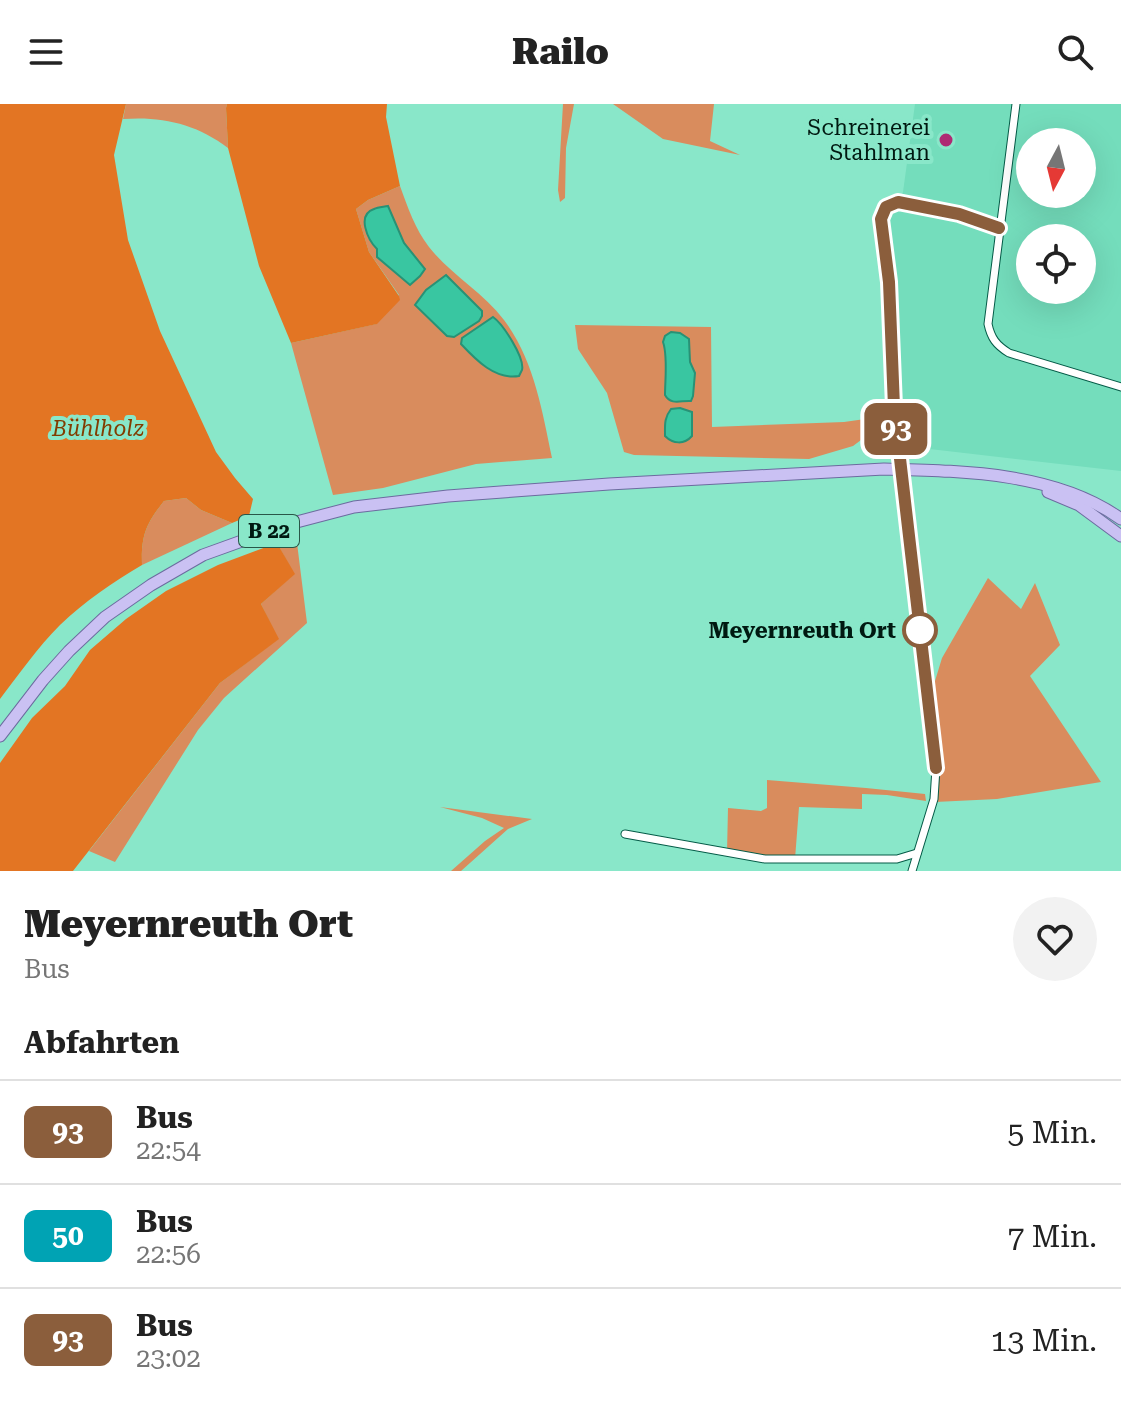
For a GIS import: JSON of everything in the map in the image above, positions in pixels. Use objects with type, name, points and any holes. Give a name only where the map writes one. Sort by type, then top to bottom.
[{"type":"main road","name":"B 22","points":[[0,736],[69,651],[105,617],[151,585],[203,555],[289,524],[354,507],[448,496],[609,484],[884,469],[956,471],[1026,482],[1070,492],[1108,509],[1121,519]]},
{"type":"main road","name":"B 22","points":[[1026,482],[1079,505],[1121,536]]},
{"type":"street","points":[[1016,104],[988,324],[990,334],[997,345],[1009,353],[1121,387]]},
{"type":"street","points":[[912,871],[934,799],[936,768],[897,446],[889,282],[881,219],[886,207],[898,202],[959,214],[999,228]]},
{"type":"street","points":[[625,834],[765,859],[897,859],[917,853]]},
{"type":"street","points":[[765,859],[770,871]]},
{"type":"shaded area","points":[[126,104],[227,104],[228,148],[204,133],[178,123],[123,119]]},
{"type":"shaded area","points":[[563,104],[574,104],[566,148],[565,198],[560,202],[558,190]]},
{"type":"shaded area","points":[[613,104],[714,104],[710,141],[740,155],[663,139]]},
{"type":"shaded area","points":[[915,104],[1121,104],[1121,471],[904,446],[898,348],[881,219],[886,207],[898,202],[903,192]]},
{"type":"shaded area","points":[[400,186],[416,226],[429,247],[496,310],[514,335],[536,386],[552,458],[476,464],[383,488],[333,495],[291,343],[376,324],[399,295],[369,252],[356,209],[368,200]]},
{"type":"shaded area","points":[[388,206],[404,243],[425,269],[410,285],[377,257],[377,249],[365,228],[369,212]]},
{"type":"shaded area","points":[[446,275],[482,311],[479,321],[454,337],[447,336],[415,305],[426,290]]},
{"type":"shaded area","points":[[493,317],[517,350],[522,365],[519,376],[494,372],[461,344],[462,338]]},
{"type":"shaded area","points":[[575,325],[711,327],[712,427],[844,422],[872,418],[865,437],[853,446],[809,459],[634,455],[624,452],[607,393],[578,349]]},
{"type":"shaded area","points":[[671,332],[689,339],[690,362],[695,373],[691,401],[673,401],[665,395],[663,342]]},
{"type":"shaded area","points":[[671,409],[692,412],[692,436],[686,441],[671,441],[665,436],[667,415]]},
{"type":"shaded area","points":[[186,498],[201,510],[232,523],[142,565],[142,546],[153,516],[164,501]]},
{"type":"shaded area","points":[[277,543],[297,543],[307,623],[224,698],[198,730],[115,862],[89,851],[220,683],[278,639],[261,604],[294,574]]},
{"type":"shaded area","points":[[988,578],[1021,609],[1035,583],[1060,645],[1030,676],[1101,782],[997,799],[935,802],[930,717],[935,681],[942,658]]},
{"type":"shaded area","points":[[767,780],[925,794],[926,801],[862,794],[862,809],[799,807],[795,859],[727,852],[728,808],[761,811],[767,808]]},
{"type":"shaded area","points":[[440,807],[532,819],[508,829],[461,871],[451,871],[504,828],[482,818]]},
{"type":"green space","name":"Bühlholz","points":[[0,104],[126,104],[114,155],[128,240],[160,331],[216,452],[253,499],[249,516],[232,523],[201,510],[186,498],[164,501],[146,530],[142,565],[100,592],[60,625],[0,699]]},
{"type":"green space","points":[[227,104],[387,104],[386,117],[400,186],[368,200],[356,209],[369,252],[400,300],[377,324],[291,343],[259,266],[228,148]]},
{"type":"green space","points":[[277,543],[295,574],[261,604],[279,639],[220,683],[73,871],[0,871],[0,763],[32,718],[65,686],[90,650],[126,619],[166,591],[218,565]]},
{"type":"bus line","name":"93","points":[[936,768],[895,426],[889,282],[881,219],[886,207],[898,202],[959,214],[999,228]]},
{"type":"place","name":"Schreinerei Stahlman","points":[[946,140]]},
{"type":"place","name":"Meyernreuth Ort","points":[[920,630]]}]
